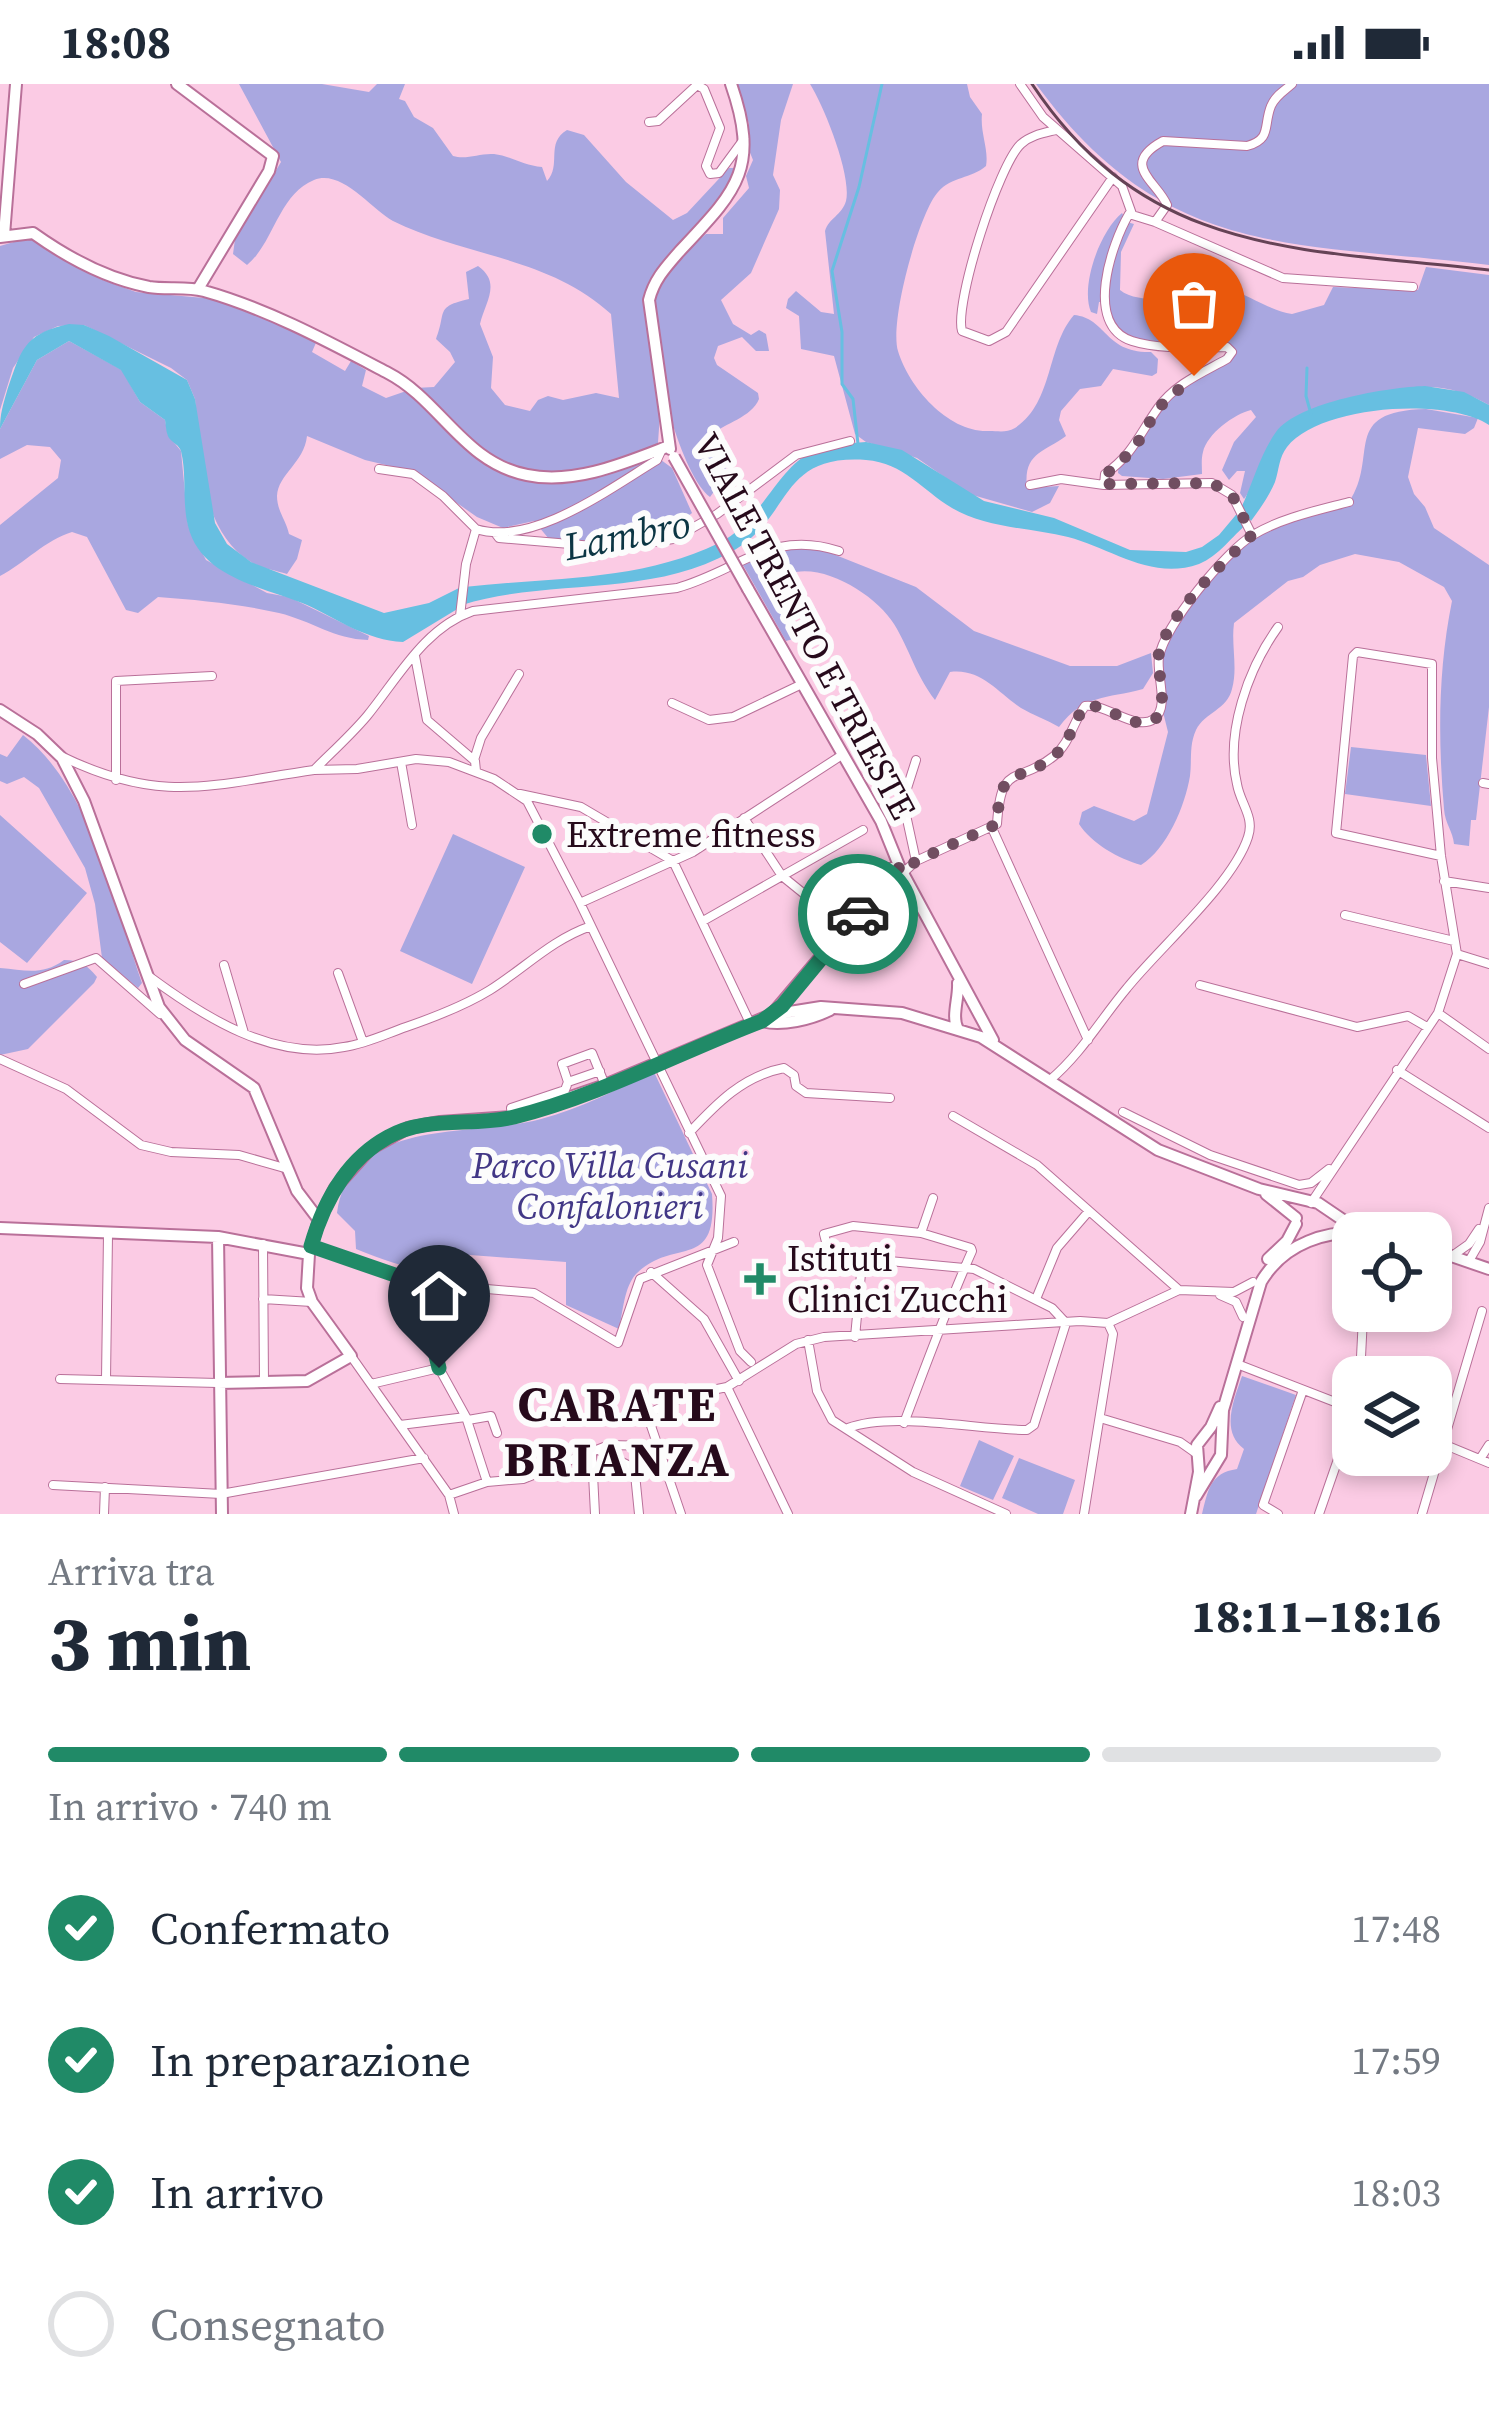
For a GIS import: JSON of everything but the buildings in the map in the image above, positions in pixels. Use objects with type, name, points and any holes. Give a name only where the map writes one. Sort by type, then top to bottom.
[{"type":"main road","points":[[177,84],[273,156],[269,171],[198,289]]},
{"type":"main road","name":"VIALE TRENTO E TRIESTE","points":[[730,84],[744,139],[739,178],[728,201],[652,286],[650,330],[668,451],[843,754],[890,843],[896,876]]},
{"type":"main road","points":[[16,86],[2,236],[33,233],[62,254],[123,280],[150,287],[198,289],[273,316],[401,380],[458,438],[517,473],[563,477],[668,451]]},
{"type":"main road","points":[[0,710],[60,755],[84,801],[144,972],[166,1018],[185,1040],[254,1088],[301,1200],[319,1220]]},
{"type":"main road","points":[[761,1020],[808,976],[877,891],[896,876],[916,902],[995,1043]]},
{"type":"main road","points":[[808,976],[808,992],[825,1008]]},
{"type":"main road","points":[[957,980],[956,1013],[964,1032]]},
{"type":"main road","points":[[936,1022],[968,1006],[980,1015]]},
{"type":"main road","points":[[218,1383],[307,1381],[350,1356],[312,1302],[310,1250],[319,1220],[346,1171],[389,1136],[440,1122],[512,1118],[761,1020],[825,1008],[887,1011],[995,1043],[1158,1150],[1332,1213]]},
{"type":"main road","points":[[964,1032],[979,1027],[980,1015]]},
{"type":"main road","points":[[1259,1189],[1296,1221],[1299,1233],[1311,1239]]},
{"type":"main road","points":[[1191,1514],[1198,1456],[1219,1410],[1253,1282],[1310,1203]]},
{"type":"main road","points":[[1326,1234],[1331,1226],[1329,1211]]},
{"type":"main road","points":[[0,1228],[218,1237],[310,1250]]},
{"type":"main road","points":[[1196,1496],[1221,1455],[1223,1410],[1261,1282],[1287,1251],[1332,1234]]},
{"type":"main road","points":[[218,1237],[222,1514]]},
{"type":"main road","points":[[1452,1256],[1489,1268]]},
{"type":"main road","points":[[1203,1438],[1216,1438],[1221,1444]]},
{"type":"main road","points":[[1198,1456],[1215,1461]]},
{"type":"street","points":[[1020,84],[1056,130],[1126,192],[1131,214],[1112,246],[1107,269],[1105,307],[1118,331],[1133,342],[1227,347],[1232,352],[1174,390],[1134,449],[1105,474],[1104,484]]},
{"type":"street","points":[[1155,222],[1167,202],[1144,179],[1142,169],[1152,147],[1162,142],[1253,145],[1265,137],[1271,105],[1292,84]]},
{"type":"street","points":[[649,122],[658,121],[697,85],[704,89],[720,128],[707,170],[718,173],[744,139]]},
{"type":"street","points":[[1056,130],[1021,144],[1005,171],[962,294],[958,318],[962,331],[989,341],[1006,332],[1113,177]]},
{"type":"street","points":[[1131,214],[1283,278],[1413,287]]},
{"type":"street","points":[[496,534],[605,548],[659,543],[701,524],[807,449],[850,441]]},
{"type":"street","points":[[380,469],[413,474],[476,529],[496,534],[548,522],[668,451]]},
{"type":"street","points":[[1030,484],[1061,478],[1104,484],[1200,481],[1232,495],[1252,535]]},
{"type":"street","points":[[896,876],[916,861],[997,824],[999,796],[1009,779],[1051,759],[1085,706],[1097,704],[1138,722],[1157,717],[1162,708],[1159,653],[1191,597],[1252,535],[1349,502]]},
{"type":"street","points":[[460,612],[476,529]]},
{"type":"street","points":[[314,770],[356,729],[415,655],[460,612],[677,588],[788,542],[839,551]]},
{"type":"street","points":[[1049,1081],[1088,1041],[1248,840],[1251,825],[1237,784],[1234,750],[1254,666],[1278,627]]},
{"type":"street","points":[[1310,1203],[1438,1013],[1457,954],[1444,881],[1432,758],[1432,664],[1357,652],[1336,833],[1441,856]]},
{"type":"street","points":[[415,655],[427,720],[475,765],[518,794],[535,814],[721,1196],[718,1238],[707,1265],[740,1351],[751,1362]]},
{"type":"street","points":[[475,765],[482,738],[519,674]]},
{"type":"street","points":[[116,780],[116,680],[212,676]]},
{"type":"street","points":[[672,703],[709,720],[733,717],[803,683]]},
{"type":"street","points":[[580,903],[673,861],[843,754]]},
{"type":"street","points":[[60,755],[116,780],[164,789],[432,759],[475,765]]},
{"type":"street","points":[[916,760],[903,801],[916,861]]},
{"type":"street","points":[[401,762],[412,825]]},
{"type":"street","points":[[518,794],[581,807],[673,861],[761,1020]]},
{"type":"street","points":[[744,818],[782,876],[846,928]]},
{"type":"street","points":[[992,828],[1088,1041]]},
{"type":"street","points":[[703,920],[863,830]]},
{"type":"street","points":[[1444,881],[1489,887]]},
{"type":"street","points":[[1345,915],[1454,940]]},
{"type":"street","points":[[144,972],[244,1034],[308,1048],[338,1048],[469,1001],[567,933],[591,926]]},
{"type":"street","points":[[1457,954],[1489,964]]},
{"type":"street","points":[[24,984],[96,958],[166,1018]]},
{"type":"street","points":[[224,965],[244,1034]]},
{"type":"street","points":[[338,973],[363,1042]]},
{"type":"street","points":[[1200,986],[1357,1027],[1408,1016],[1427,1027]]},
{"type":"street","points":[[1438,1013],[1489,1048]]},
{"type":"street","points":[[567,1086],[562,1064],[592,1054],[605,1085]]},
{"type":"street","points":[[0,1059],[66,1089],[141,1145],[171,1152],[238,1155],[289,1169]]},
{"type":"street","points":[[689,1133],[723,1096],[765,1072],[784,1068],[806,1093],[890,1099]]},
{"type":"street","points":[[1397,1070],[1489,1128]]},
{"type":"street","points":[[512,1118],[511,1108],[599,1071]]},
{"type":"street","points":[[1123,1112],[1210,1155],[1298,1185],[1311,1183],[1331,1169]]},
{"type":"street","points":[[953,1116],[1037,1165],[1178,1290]]},
{"type":"street","points":[[1324,1179],[1329,1211]]},
{"type":"street","points":[[921,1233],[933,1198]]},
{"type":"street","points":[[1469,1262],[1489,1208]]},
{"type":"street","points":[[1036,1299],[1057,1248],[1089,1210]]},
{"type":"street","points":[[1452,1256],[1469,1244],[1484,1223]]},
{"type":"street","points":[[904,1423],[938,1333],[964,1268],[972,1250],[921,1233],[853,1226],[824,1234],[832,1265],[868,1259],[964,1268],[986,1273],[1052,1308],[1066,1323]]},
{"type":"street","points":[[106,1379],[108,1234]]},
{"type":"street","points":[[1481,1237],[1489,1268]]},
{"type":"street","points":[[263,1242],[264,1384]]},
{"type":"street","points":[[310,1250],[418,1283],[534,1293],[618,1343],[640,1279],[734,1242]]},
{"type":"street","points":[[855,1336],[862,1262]]},
{"type":"street","points":[[651,1272],[704,1319],[743,1378]]},
{"type":"street","points":[[681,1514],[646,1414],[688,1395],[727,1387],[808,1340],[1108,1323],[1178,1290],[1238,1292],[1253,1282]]},
{"type":"street","points":[[418,1283],[439,1368],[467,1418],[487,1482]]},
{"type":"street","points":[[1213,1293],[1237,1302],[1243,1317]]},
{"type":"street","points":[[262,1299],[312,1302]]},
{"type":"street","points":[[1452,1410],[1482,1311]]},
{"type":"street","points":[[848,1428],[904,1423],[1020,1431],[1034,1425],[1066,1323]]},
{"type":"street","points":[[1084,1514],[1113,1334],[1108,1323]]},
{"type":"street","points":[[808,1340],[821,1403],[832,1420],[913,1472],[1006,1514]]},
{"type":"street","points":[[350,1356],[449,1495],[454,1514]]},
{"type":"street","points":[[751,1362],[771,1358]]},
{"type":"street","points":[[743,1378],[751,1362]]},
{"type":"street","points":[[1237,1364],[1332,1403]]},
{"type":"street","points":[[370,1384],[439,1368]]},
{"type":"street","points":[[60,1379],[218,1383]]},
{"type":"street","points":[[727,1387],[788,1514]]},
{"type":"street","points":[[1278,1514],[1263,1505],[1303,1390]]},
{"type":"street","points":[[400,1425],[491,1416],[497,1433]]},
{"type":"street","points":[[1100,1418],[1180,1442],[1198,1456]]},
{"type":"street","points":[[1180,1442],[1203,1438]]},
{"type":"street","points":[[449,1495],[487,1482],[523,1479],[610,1445],[655,1446]]},
{"type":"street","points":[[1452,1447],[1485,1461],[1489,1445]]},
{"type":"street","points":[[595,1514],[596,1452]]},
{"type":"street","points":[[596,1452],[630,1466],[638,1514]]},
{"type":"street","points":[[53,1485],[221,1494],[424,1458]]},
{"type":"street","points":[[1319,1514],[1332,1475]]},
{"type":"street","points":[[1422,1514],[1433,1476]]},
{"type":"street","points":[[104,1514],[105,1487]]},
{"type":"green space","points":[[239,84],[322,84],[369,92],[377,84],[405,84],[399,99],[414,117],[433,128],[453,156],[500,155],[542,167],[547,181],[560,135],[567,130],[584,135],[626,182],[673,220],[687,213],[734,168],[722,199],[646,300],[660,414],[657,457],[672,468],[692,513],[672,532],[645,543],[612,546],[549,539],[534,521],[503,528],[477,517],[411,471],[365,460],[307,436],[278,488],[278,506],[289,534],[302,540],[287,574],[251,562],[221,531],[205,489],[195,399],[187,380],[171,368],[84,325],[58,326],[34,337],[13,368],[0,410],[0,246],[24,239],[38,241],[100,279],[136,292],[216,299],[318,338],[312,352],[345,371],[351,361],[366,370],[362,386],[386,398],[434,387],[455,362],[436,339],[446,308],[469,299],[466,272],[478,266],[490,286],[480,324],[493,357],[491,388],[505,405],[530,411],[548,396],[563,400],[596,393],[619,398],[611,314],[587,295],[534,269],[393,221],[335,180],[314,180],[302,187],[247,265],[233,254],[235,239],[281,162]]},
{"type":"green space","points":[[736,84],[793,84],[781,120],[773,175],[780,190],[779,209],[751,273],[721,300],[733,324],[751,335],[759,330],[766,334],[769,351],[756,351],[742,337],[718,346],[717,365],[758,393],[759,399],[750,411],[710,436],[723,456],[727,474],[710,497],[675,431],[659,366],[653,310],[664,277],[706,234],[723,234],[723,218],[749,188],[746,176],[753,160],[749,124]]},
{"type":"green space","points":[[810,84],[967,84],[982,114],[986,166],[943,187],[930,204],[908,268],[898,317],[896,337],[903,365],[933,406],[974,430],[1015,428],[1037,404],[1058,342],[1074,315],[1093,322],[1124,347],[1151,352],[1158,359],[1157,373],[1152,376],[1113,369],[1101,386],[1080,389],[1061,411],[1059,420],[1066,436],[1036,455],[1028,467],[1027,488],[1059,486],[1050,503],[1032,512],[969,494],[917,458],[866,442],[855,434],[834,356],[801,349],[799,316],[786,308],[788,299],[796,291],[821,312],[834,314],[825,231],[844,206],[847,190],[836,141]]},
{"type":"green space","points":[[1036,84],[1489,84],[1489,265],[1294,244],[1238,232],[1185,213],[1134,184],[1085,142]]},
{"type":"green space","points":[[1122,213],[1134,224],[1121,252],[1120,290],[1139,298],[1175,299],[1181,287],[1210,284],[1292,314],[1324,305],[1333,287],[1418,290],[1426,267],[1489,275],[1489,405],[1459,392],[1427,387],[1374,394],[1309,411],[1276,434],[1244,499],[1240,493],[1245,471],[1237,471],[1229,480],[1222,470],[1234,442],[1256,417],[1251,410],[1229,420],[1210,438],[1202,455],[1202,474],[1163,479],[1122,476],[1119,464],[1174,390],[1227,359],[1230,349],[1133,342],[1120,334],[1104,302],[1099,302],[1097,314],[1091,312],[1088,288],[1094,260],[1106,232]]},
{"type":"green space","points":[[69,341],[122,370],[140,402],[165,420],[168,435],[181,451],[188,525],[206,560],[267,593],[289,597],[369,636],[368,640],[279,613],[219,603],[158,597],[138,613],[126,610],[87,537],[72,532],[0,576],[0,525],[58,478],[61,460],[50,447],[27,445],[0,459],[0,429],[37,360]]},
{"type":"green space","points":[[1426,409],[1478,418],[1465,434],[1418,428],[1408,477],[1434,528],[1489,565],[1489,707],[1469,846],[1454,844],[1442,783],[1442,679],[1452,601],[1444,587],[1399,562],[1355,554],[1288,581],[1234,623],[1232,689],[1226,702],[1196,730],[1184,800],[1159,849],[1141,865],[1098,844],[1079,824],[1082,812],[1094,806],[1134,821],[1147,814],[1168,732],[1159,653],[1181,611],[1252,535],[1349,502],[1358,485],[1372,427],[1399,412]]},
{"type":"green space","points":[[787,547],[818,548],[916,587],[974,631],[1070,666],[1117,666],[1151,653],[1153,673],[1143,689],[1087,703],[1059,727],[971,674],[950,672],[935,700],[886,613],[862,592],[832,577],[802,571],[772,585],[798,627],[793,639],[786,641],[743,565]]},
{"type":"green space","points":[[23,735],[47,758],[84,816],[142,983],[138,988],[102,958],[85,868],[39,788],[24,777],[7,784],[0,781],[0,754],[7,757]]},
{"type":"green space","points":[[1351,747],[1426,755],[1431,806],[1345,794]]},
{"type":"green space","points":[[0,815],[87,893],[27,963],[0,942]]},
{"type":"green space","points":[[453,834],[525,867],[472,984],[400,951]]},
{"type":"green space","points":[[64,960],[86,966],[97,977],[94,983],[28,1049],[0,1055],[0,968],[41,970]]},
{"type":"green space","name":"Parco Villa Cusani Confalonieri","points":[[654,1072],[712,1194],[712,1219],[701,1244],[650,1263],[636,1274],[626,1293],[619,1329],[566,1305],[566,1262],[457,1254],[455,1276],[429,1272],[356,1249],[355,1231],[337,1213],[347,1182],[365,1160],[390,1145],[418,1136],[541,1119]]},
{"type":"green space","points":[[1242,1376],[1296,1395],[1256,1514],[1202,1514],[1212,1484],[1221,1474],[1237,1469],[1244,1449],[1231,1424]]},
{"type":"green space","points":[[979,1440],[1014,1456],[993,1500],[960,1486]]},
{"type":"green space","points":[[1019,1458],[1075,1480],[1063,1514],[1038,1514],[1002,1498]]},
{"type":"shaded area","points":[[69,324],[109,336],[187,380],[195,399],[215,523],[227,544],[251,562],[384,613],[429,603],[461,587],[459,608],[403,642],[390,640],[220,570],[195,544],[188,526],[181,451],[169,438],[165,420],[140,402],[121,370],[69,341],[37,360],[0,429],[7,391],[26,347],[41,333]]},
{"type":"shaded area","points":[[1425,386],[1464,392],[1489,405],[1489,425],[1470,416],[1415,409],[1354,414],[1327,422],[1287,447],[1273,487],[1251,521],[1241,508],[1265,450],[1287,421],[1345,398]]},
{"type":"shaded area","points":[[866,442],[902,450],[984,501],[1054,518],[1130,550],[1186,552],[1202,547],[1240,510],[1248,523],[1199,564],[1148,566],[1068,537],[965,515],[879,462],[837,461],[801,477],[751,538],[699,566],[633,582],[529,592],[462,605],[464,587],[594,576],[689,556],[733,534],[799,460],[824,448]]},
{"type":"waterway","points":[[858,444],[853,399],[842,384],[842,332],[832,271],[859,187],[882,84]]},
{"type":"waterway","points":[[1307,368],[1311,414]]},
{"type":"railway","points":[[1032,84],[1077,141],[1126,184],[1179,214],[1294,248],[1489,270]]},
{"type":"way so far","points":[[858,914],[890,869],[898,867],[903,873],[916,861],[997,824],[999,796],[1009,779],[1051,759],[1085,706],[1097,704],[1138,722],[1157,717],[1162,708],[1159,653],[1172,626],[1191,597],[1252,535],[1232,495],[1212,483],[1104,484],[1102,478],[1134,449],[1174,390],[1194,376]]},
{"type":"place","name":"Extreme fitness","points":[[542,834]]},
{"type":"place","name":"Istituti Clinici Zucchi","points":[[760,1279]]},
{"type":"district","name":"CARATE BRIANZA","points":[[618,1432]]},
{"type":"route","points":[[439,1368],[418,1283],[311,1246],[319,1220],[346,1171],[370,1149],[408,1128],[512,1118],[762,1021],[782,1006],[858,914]]},
{"type":"water label","name":"Lambro","points":[[627,535]]}]
